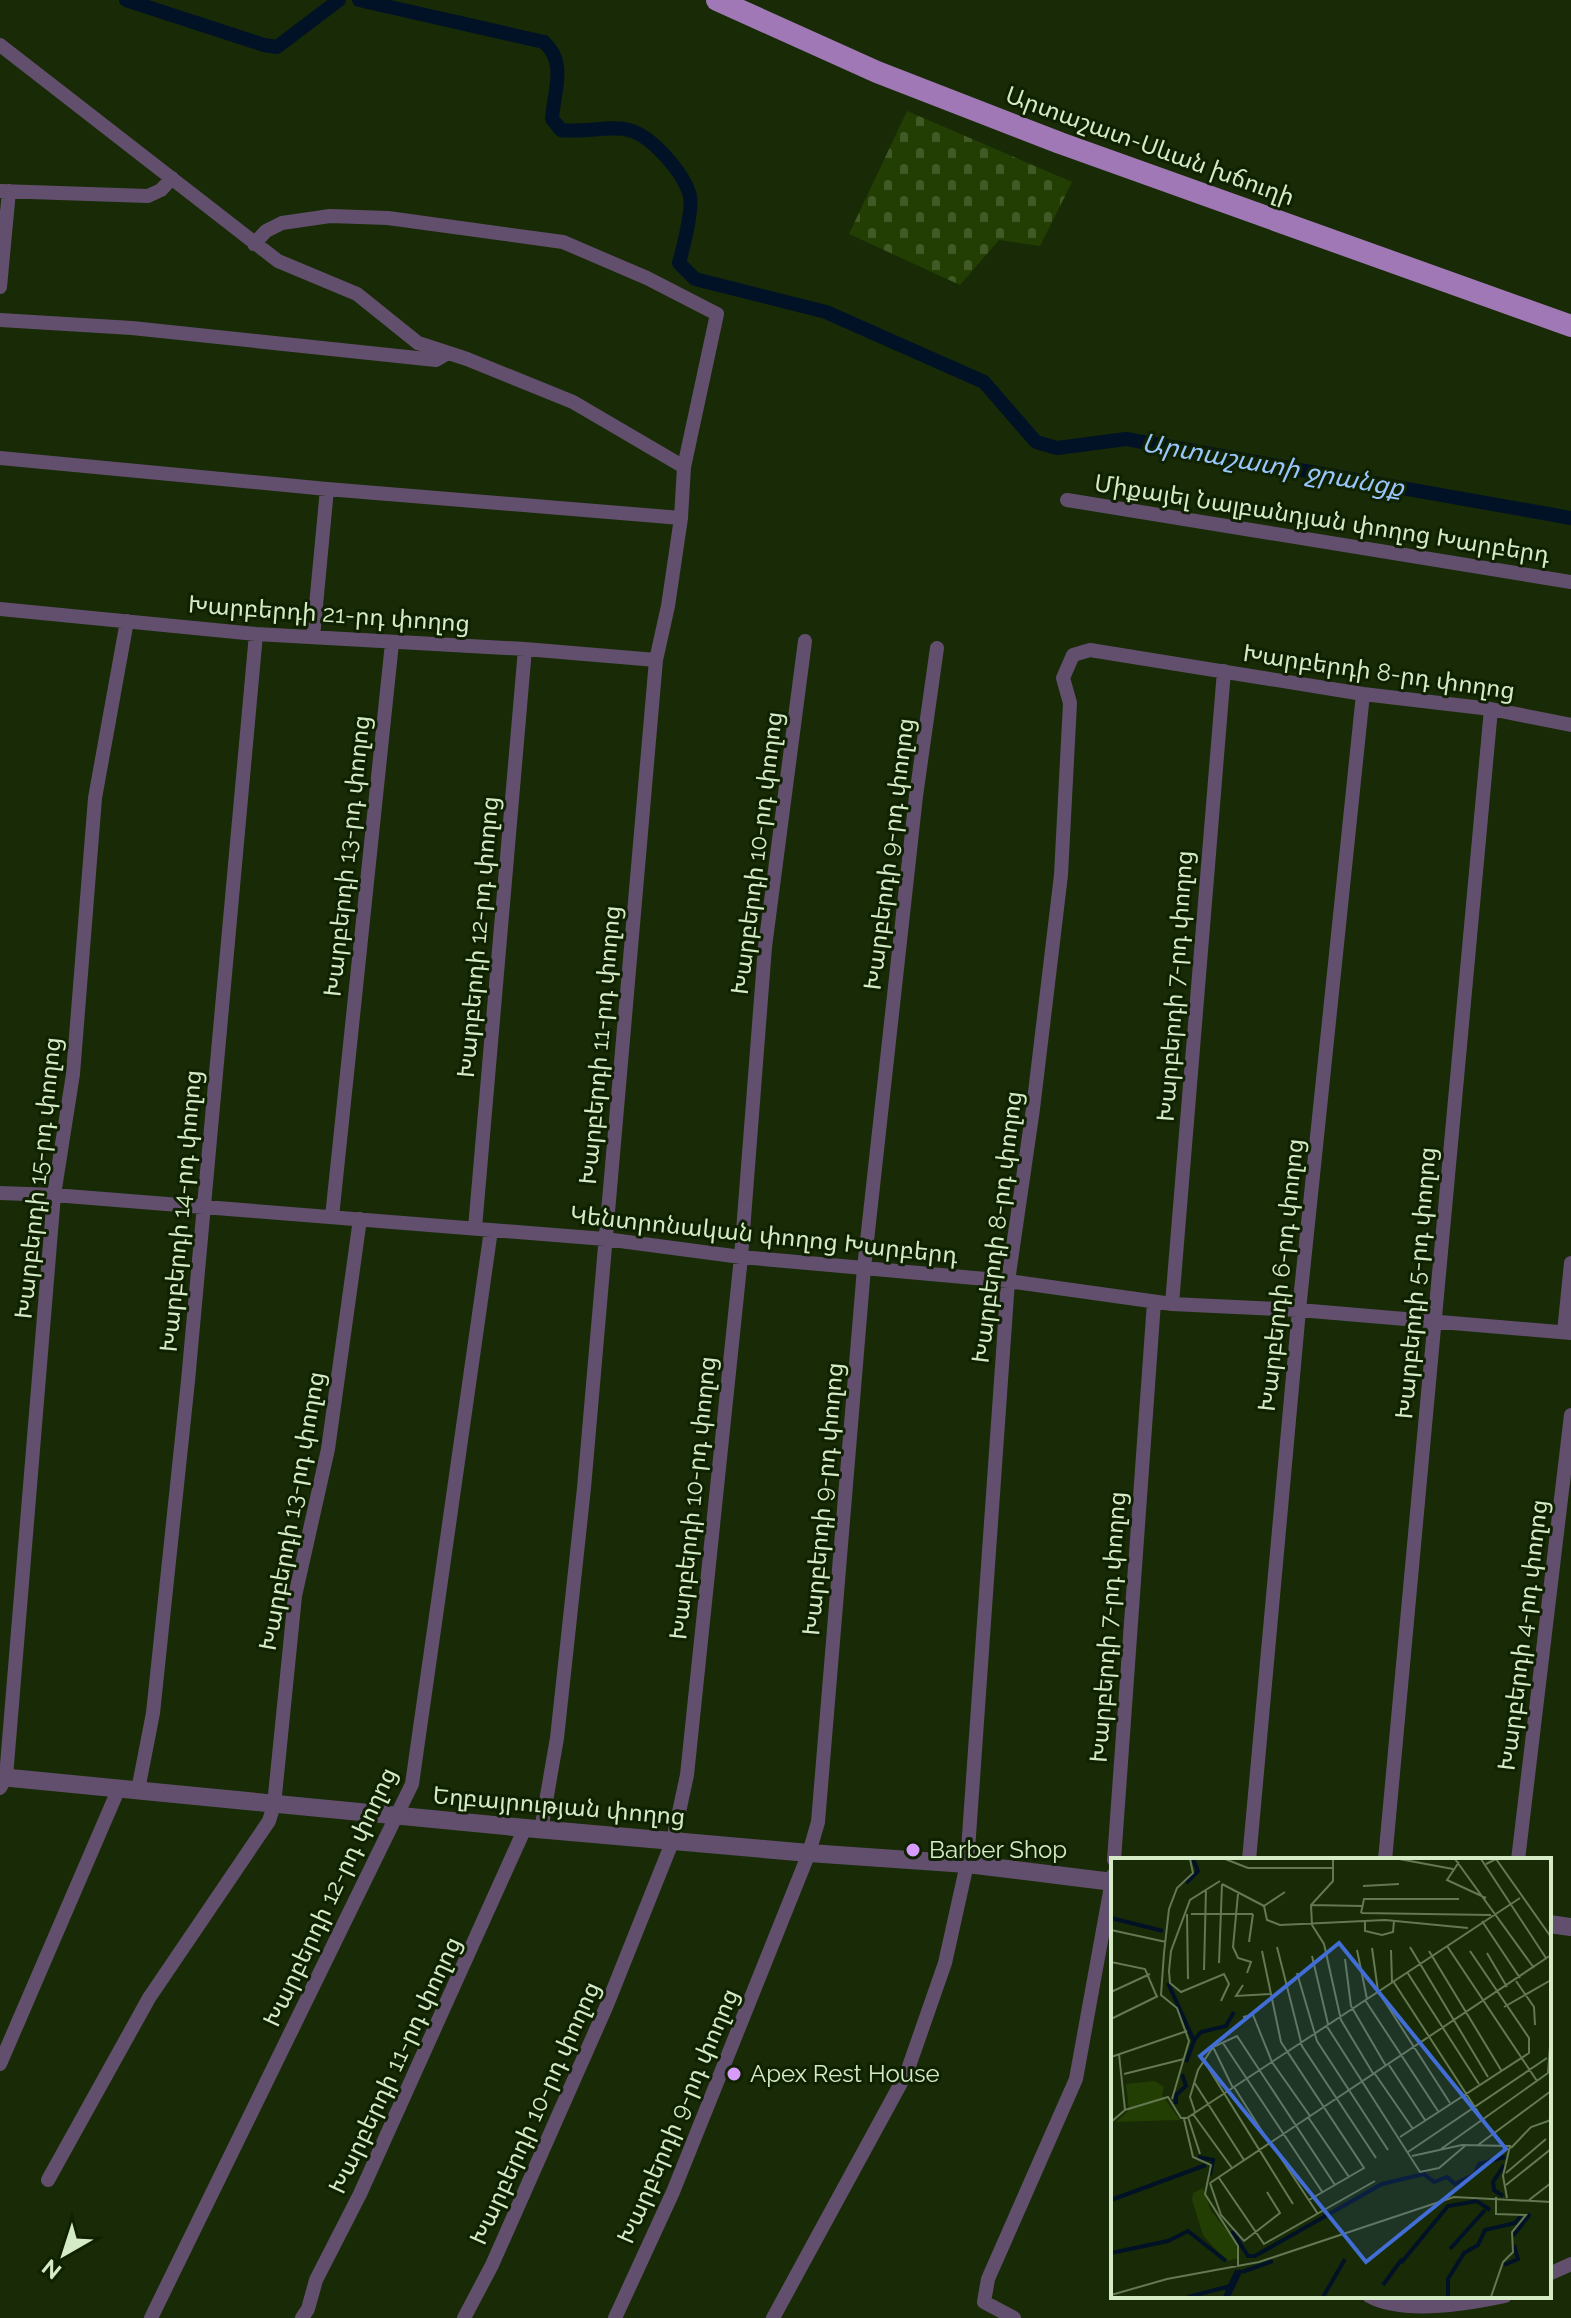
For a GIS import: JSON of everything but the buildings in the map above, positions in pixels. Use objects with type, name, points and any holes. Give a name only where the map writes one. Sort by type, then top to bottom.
[{"type":"main road","name":"Արտաշատ-Սևան խճուղի","points":[[717,0],[877,72],[1020,127],[1571,326]]},
{"type":"street","points":[[0,45],[278,261],[357,294],[418,343],[467,359],[573,402],[684,467]]},
{"type":"street","points":[[0,287],[4,191],[148,196],[161,190],[172,178]]},
{"type":"street","name":"Խարբերդի 11-րդ փողոց","points":[[254,244],[266,231],[282,223],[330,216],[388,218],[563,242],[647,278],[717,314],[684,467],[681,518],[668,606],[656,660],[584,1488],[561,1707],[533,1829],[515,1856],[360,2194],[316,2280],[308,2309],[302,2318]]},
{"type":"street","points":[[0,320],[132,328],[436,360],[448,353]]},
{"type":"street","points":[[0,458],[681,518]]},
{"type":"street","points":[[313,637],[327,489]]},
{"type":"street","name":"Միքայել Նալբանդյան փողոց Խարբերդ","points":[[1067,500],[1571,582]]},
{"type":"street","name":"Խարբերդի 21-րդ փողոց","points":[[0,609],[256,634],[525,649],[656,660]]},
{"type":"street","name":"Խարբերդի 15-րդ փողոց","points":[[2,1780],[54,1195],[73,1074],[95,798],[127,621]]},
{"type":"street","name":"Խարբերդի 14-րդ փողոց","points":[[0,2064],[128,1789],[153,1713],[188,1381],[256,634]]},
{"type":"street","name":"Խարբերդի 10-րդ փողոց","points":[[464,2318],[492,2265],[607,2005],[673,1840],[687,1775],[741,1257],[765,947],[805,641]]},
{"type":"street","name":"Խարբերդի 13-րդ փողոց","points":[[332,1217],[392,643]]},
{"type":"street","name":"Խարբերդի 9-րդ փողոց","points":[[615,2318],[673,2192],[809,1853],[818,1822],[864,1268],[916,796],[937,648]]},
{"type":"street","name":"Խարբերդի 12-րդ փողոց","points":[[475,1228],[525,649]]},
{"type":"street","name":"Խարբերդի 8-րդ փողոց","points":[[773,2318],[907,2072],[945,1963],[967,1864],[1008,1281],[1033,1109],[1061,875],[1070,703],[1063,678],[1073,655],[1090,650],[1363,694],[1491,709],[1571,725]]},
{"type":"street","name":"Խարբերդի 7-րդ փողոց","points":[[1172,1304],[1224,671]]},
{"type":"street","name":"Խարբերդի 6-րդ փողոց","points":[[1249,1858],[1299,1310],[1363,694]]},
{"type":"street","name":"Խարբերդի 5-րդ փողոց","points":[[1385,1858],[1491,709]]},
{"type":"street","name":"Կենտրոնական փողոց Խարբերդ","points":[[0,1193],[605,1239],[741,1257],[1008,1281],[1172,1304],[1299,1310],[1568,1333]]},
{"type":"street","name":"Խարբերդի 13-րդ փողոց","points":[[48,2180],[149,1998],[269,1821],[274,1805],[295,1596],[328,1449],[360,1219]]},
{"type":"street","name":"Խարբերդի 12-րդ փողոց","points":[[151,2318],[412,1784],[491,1230]]},
{"type":"street","points":[[1568,1333],[1571,1263]]},
{"type":"street","name":"Խարբերդի 7-րդ փողոց","points":[[1114,1858],[1154,1302]]},
{"type":"street","name":"Խարբերդի 4-րդ փողոց","points":[[1518,1858],[1571,1415]]},
{"type":"street","name":"Եղբայրության փողոց","points":[[2,1780],[128,1789],[533,1829],[967,1864],[1111,1882]]},
{"type":"street","points":[[1014,2318],[984,2302],[988,2279],[1076,2079],[1111,1893]]},
{"type":"street","points":[[1551,1924],[1571,1927]]},
{"type":"street","points":[[1551,2273],[1571,2264]]},
{"type":"street","points":[[1373,2298],[1382,2303],[1477,2298]]},
{"type":"green space","points":[[907,111],[1072,182],[1040,246],[999,240],[960,285],[849,234]]},
{"type":"waterway","name":"Արտաշատի ջրանցք","points":[[126,0],[277,47],[339,0]]},
{"type":"waterway","name":"Արտաշատի ջրանցք","points":[[359,0],[544,42],[551,50],[557,68],[552,119],[561,130],[629,130],[657,147],[681,177],[691,203],[679,263],[695,279],[826,312],[984,382],[1036,442],[1057,448],[1126,439],[1571,518]]},
{"type":"place","name":"Barber Shop","points":[[913,1850]]},
{"type":"place","name":"Apex Rest House","points":[[734,2074]]}]
